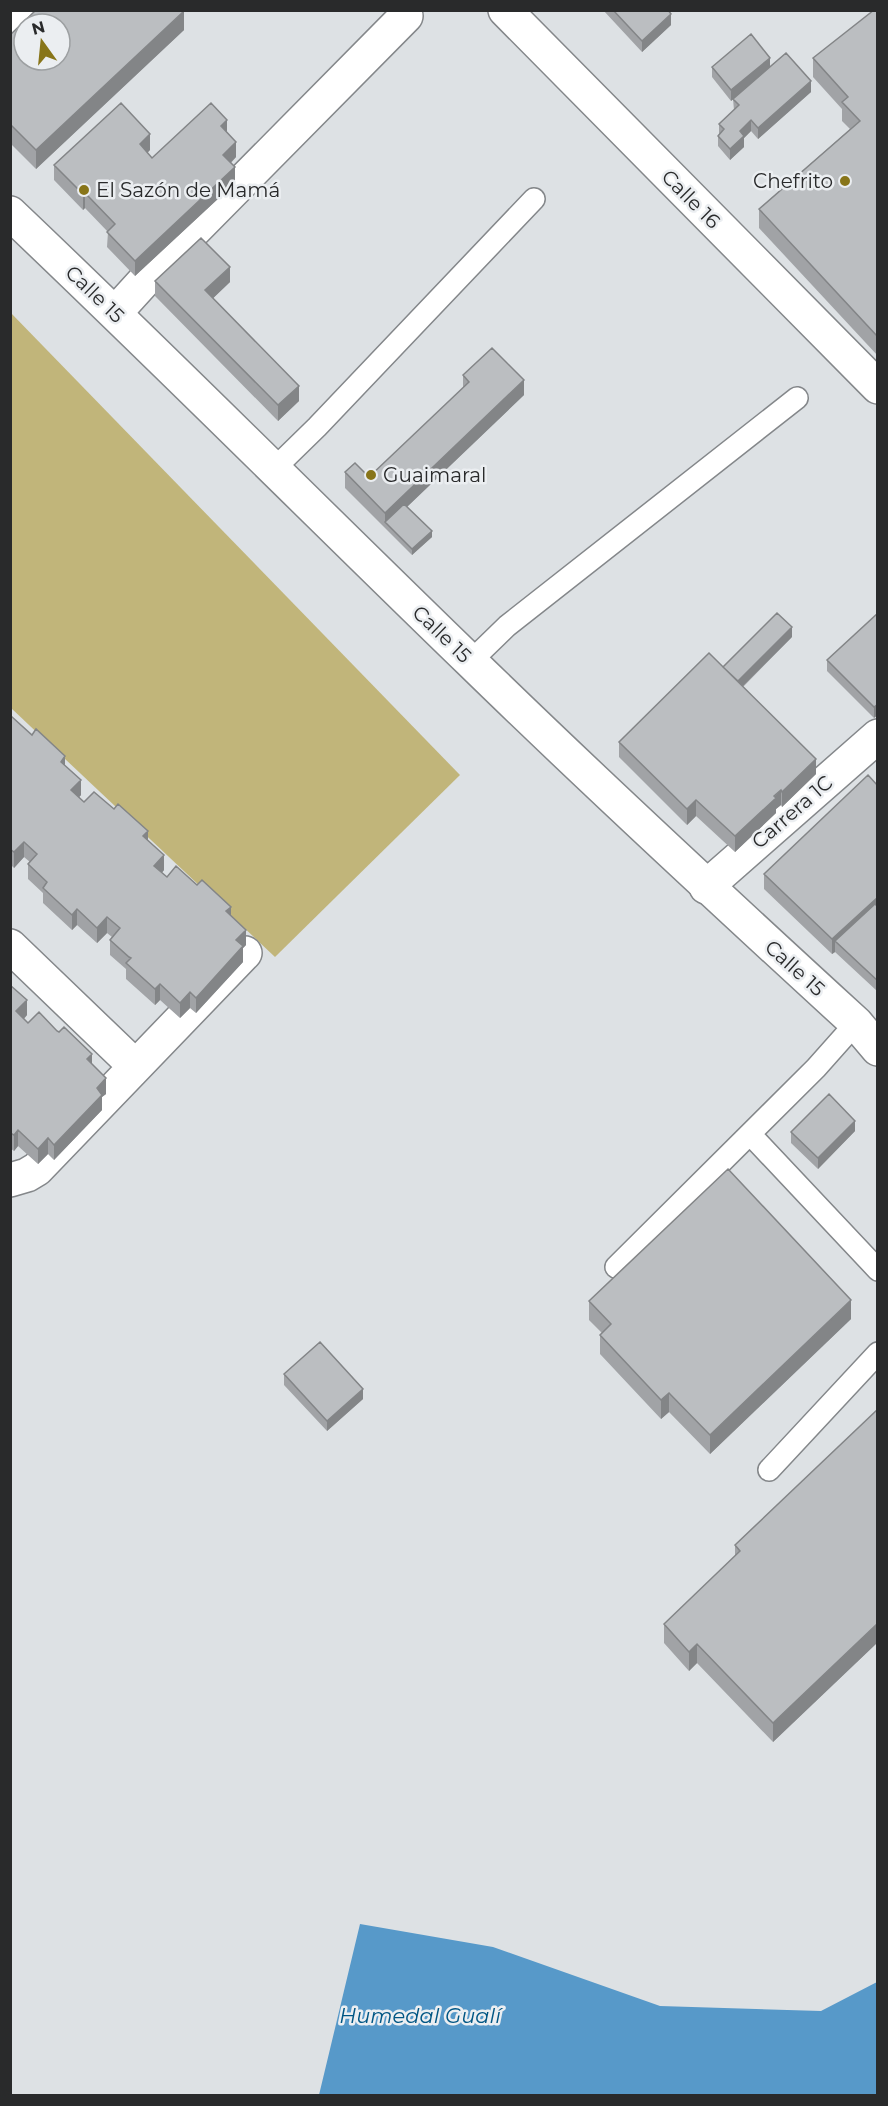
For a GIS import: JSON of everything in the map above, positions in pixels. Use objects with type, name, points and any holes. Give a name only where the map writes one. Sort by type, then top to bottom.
[{"type":"street","points":[[10,36],[36,10]]},
{"type":"street","name":"Calle 16","points":[[504,10],[878,387]]},
{"type":"street","points":[[116,313],[406,16]]},
{"type":"street","name":"Calle 15","points":[[10,213],[116,313],[470,662],[706,887],[856,1023],[878,1049]]},
{"type":"street","name":"Carrera 1C","points":[[706,887],[878,736]]},
{"type":"street","points":[[10,946],[135,1066]]},
{"type":"street","points":[[10,1180],[37,1169],[245,953]]},
{"type":"lane","points":[[274,469],[317,427],[534,199]]},
{"type":"lane","points":[[470,662],[507,626],[797,398]]},
{"type":"lane","points":[[616,1267],[816,1068],[856,1023]]},
{"type":"lane","points":[[750,1134],[878,1270]]},
{"type":"lane","points":[[769,1470],[878,1353]]},
{"type":"shaded area","points":[[10,312],[460,775],[275,957],[11,708]]},
{"type":"water","name":"Humedal Gualí","points":[[360,1924],[493,1947],[660,2006],[821,2011],[877,1982],[877,2095],[319,2095]]},
{"type":"building","points":[[36,10],[184,10],[36,150],[10,124],[10,35],[12,33],[12,72],[72,72],[72,12],[34,12]]},
{"type":"building","points":[[613,10],[668,10],[671,14],[642,41]]},
{"type":"building","name":"Chefrito","points":[[874,10],[878,10],[878,337],[759,209],[860,121],[842,102],[848,97],[813,58]]},
{"type":"building","points":[[751,34],[770,58],[731,90],[712,67]]},
{"type":"building","points":[[786,53],[811,81],[758,128],[751,120],[740,131],[744,136],[730,149],[718,136],[724,129],[719,124],[739,105],[733,99]]},
{"type":"building","points":[[121,103],[150,134],[140,144],[152,158],[211,103],[227,120],[221,126],[236,142],[223,155],[235,167],[135,261],[107,232],[115,224],[54,165]]},
{"type":"building","points":[[201,238],[230,267],[205,290],[299,386],[278,405],[155,281]]},
{"type":"building","points":[[492,348],[524,380],[385,513],[345,472],[355,463],[369,477],[469,382],[463,375]]},
{"type":"building","points":[[404,504],[432,531],[412,549],[385,522]]},
{"type":"building","points":[[777,613],[792,627],[738,681],[723,667]]},
{"type":"building","points":[[878,613],[878,704],[874,707],[827,660]]},
{"type":"building","points":[[709,653],[816,759],[782,792],[781,790],[774,796],[776,798],[735,836],[696,800],[687,809],[619,742]]},
{"type":"building","points":[[11,716],[32,735],[36,729],[65,756],[61,762],[81,780],[71,790],[84,802],[94,792],[114,809],[118,804],[148,831],[143,836],[164,855],[154,866],[167,877],[176,866],[197,885],[202,880],[231,907],[226,911],[246,930],[236,940],[243,946],[196,998],[190,992],[180,1003],[160,984],[155,989],[126,963],[131,958],[110,940],[120,928],[107,917],[97,928],[77,909],[72,915],[43,888],[47,882],[28,864],[37,854],[24,842],[14,852],[10,849]]},
{"type":"building","points":[[868,775],[878,786],[878,897],[832,939],[764,874]]},
{"type":"building","points":[[875,904],[878,907],[878,981],[835,941]]},
{"type":"building","points":[[10,985],[27,1000],[16,1011],[28,1023],[39,1012],[57,1031],[59,1032],[64,1027],[92,1054],[87,1059],[106,1078],[97,1088],[102,1095],[54,1145],[48,1138],[38,1149],[18,1130],[14,1135],[10,1133]]},
{"type":"building","points":[[829,1094],[855,1121],[818,1158],[791,1132]]},
{"type":"building","points":[[728,1169],[851,1300],[710,1435],[669,1393],[661,1400],[600,1335],[611,1324],[589,1301]]},
{"type":"building","points":[[320,1342],[363,1389],[327,1421],[284,1374]]},
{"type":"building","points":[[878,1409],[878,1623],[773,1723],[697,1644],[689,1652],[664,1624],[740,1551],[735,1545]]},
{"type":"place","name":"Chefrito","points":[[845,181]]},
{"type":"place","name":"El Sazón de Mamá","points":[[84,190]]},
{"type":"place","name":"Guaimaral","points":[[371,475]]}]
